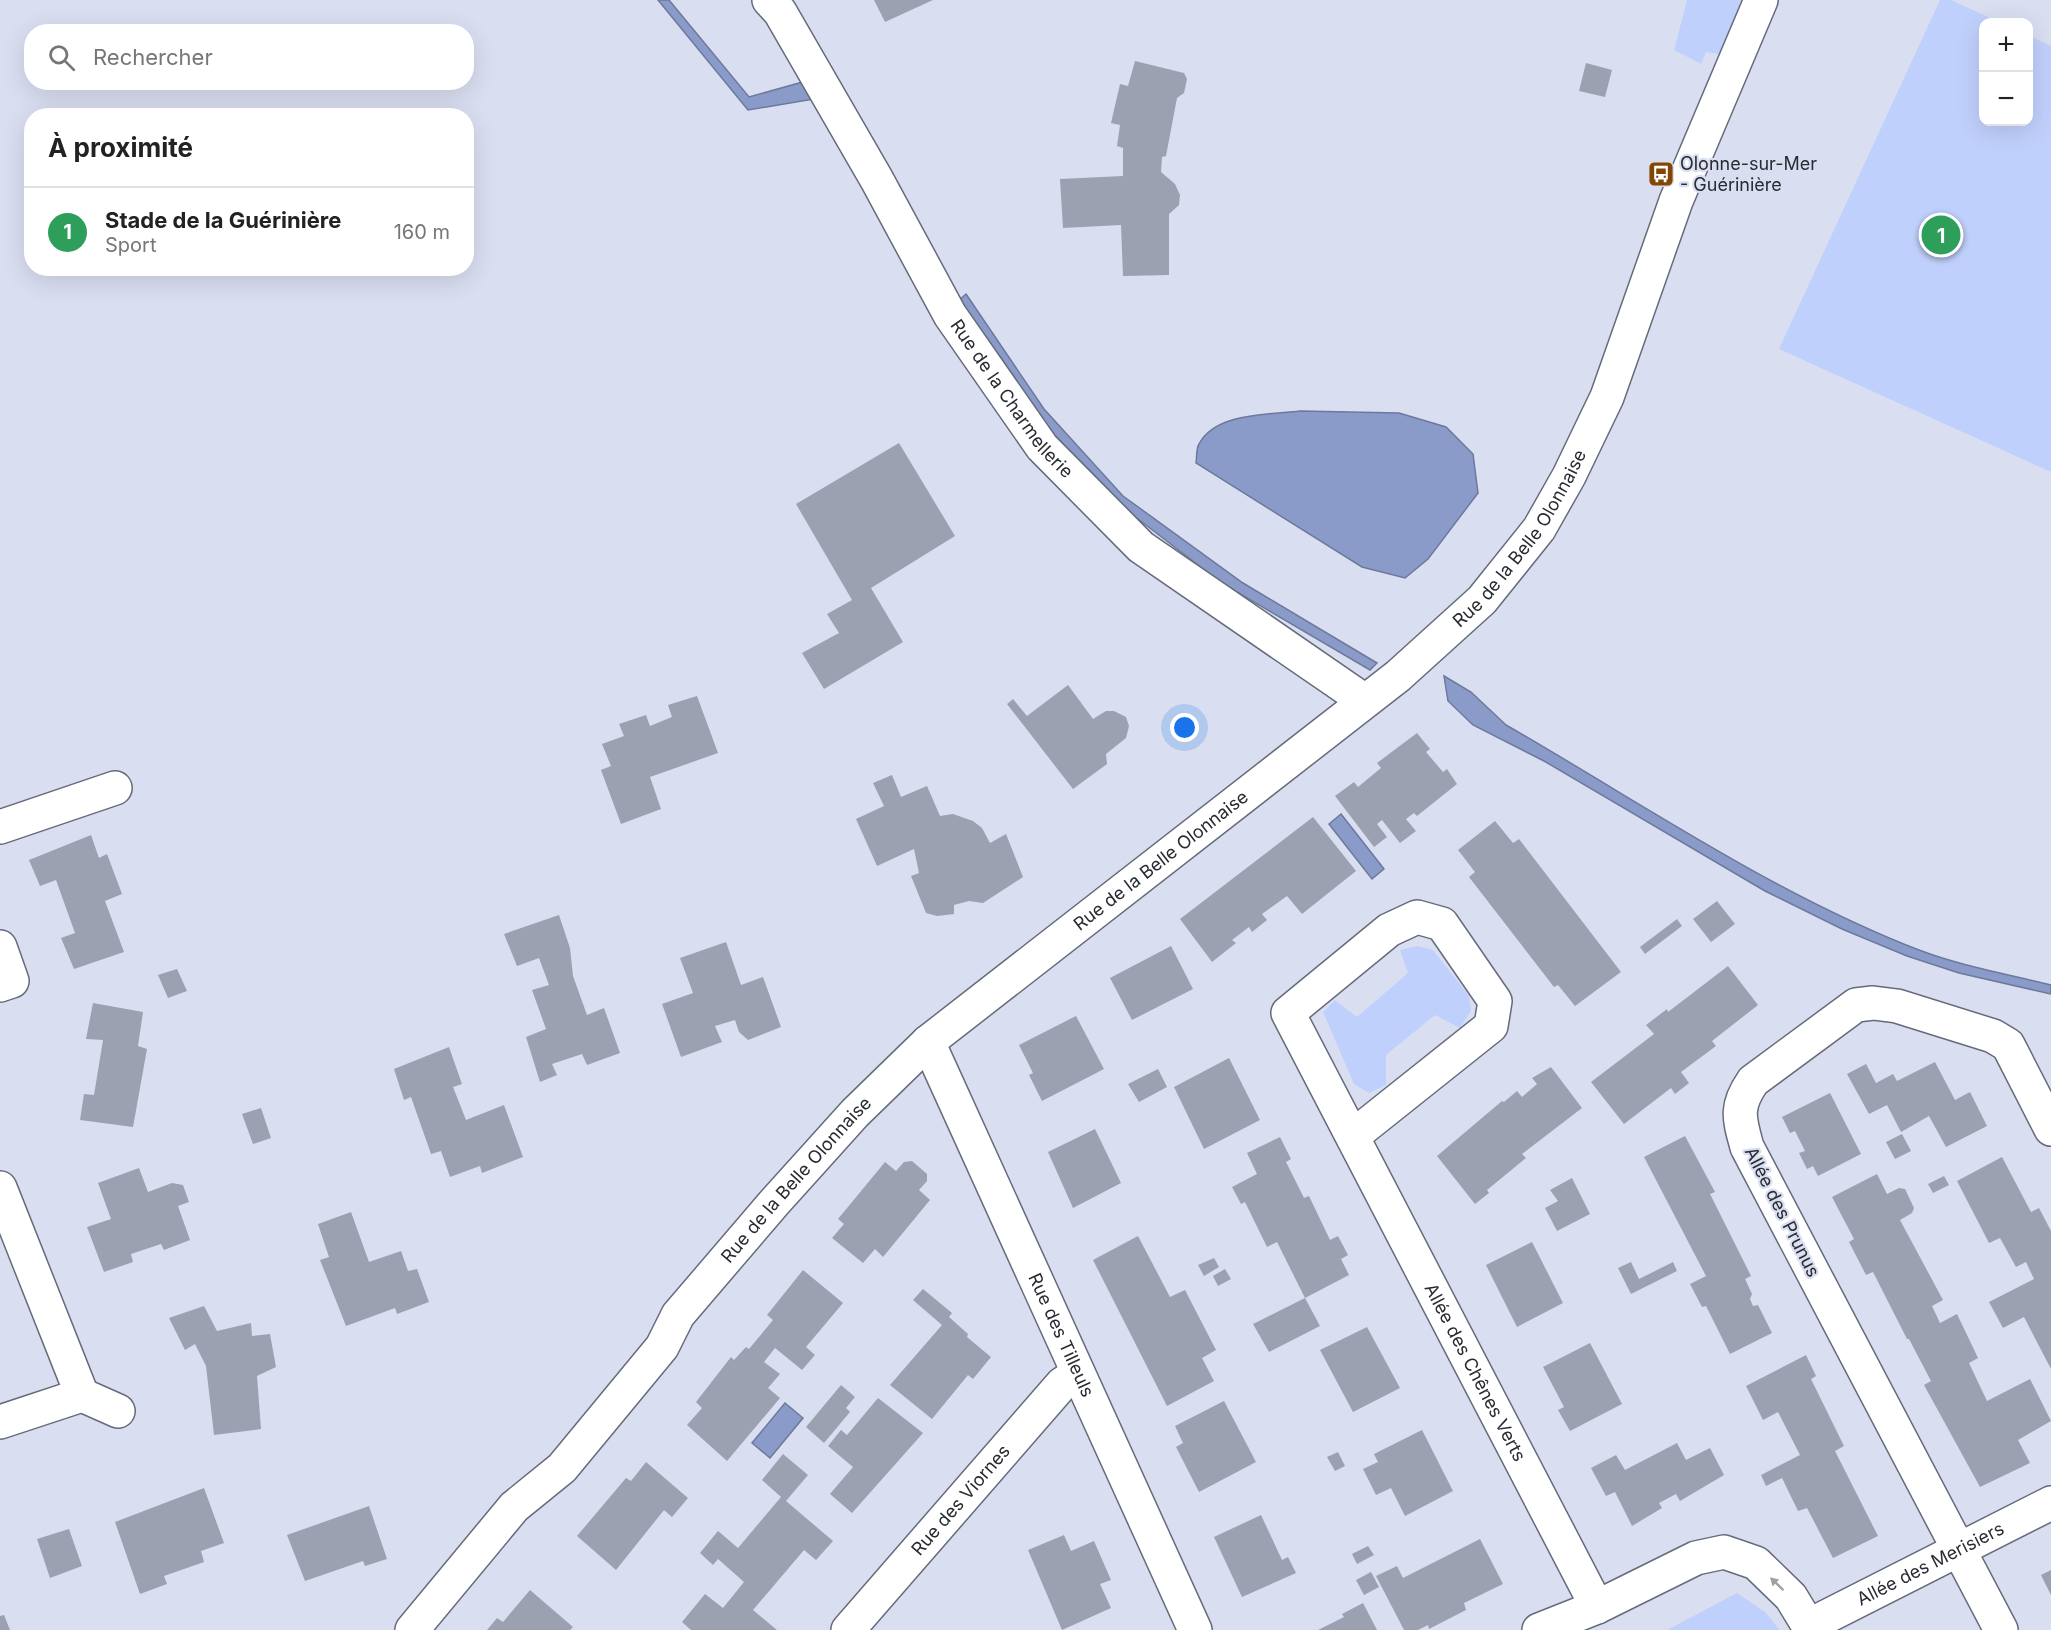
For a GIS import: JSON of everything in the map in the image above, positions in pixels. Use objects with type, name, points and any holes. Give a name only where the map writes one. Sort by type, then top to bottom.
[{"type":"street","name":"Rue de la Charmellerie","points":[[769,0],[780,12],[877,180],[950,315],[1042,447],[1141,547],[1365,701]]},
{"type":"street","name":"Rue de la Belle Olonnaise","points":[[412,1630],[514,1507],[562,1468],[662,1347],[678,1315],[773,1204],[855,1113],[928,1042],[1365,701],[1482,600],[1539,529],[1569,476],[1607,398],[1676,201],[1761,0]]},
{"type":"street","points":[[0,827],[115,788]]},
{"type":"street","name":"Allée des Chênes Verts","points":[[1353,1136],[1491,1026],[1495,1001],[1442,924],[1417,917],[1389,930],[1288,1013],[1597,1607]]},
{"type":"street","points":[[0,947],[12,981],[0,985]]},
{"type":"street","name":"Allée des Prunus","points":[[2001,1630],[1747,1147],[1739,1120],[1741,1098],[1753,1081],[1856,1005],[1873,1002],[1897,1006],[1993,1036],[2008,1045],[2051,1128]]},
{"type":"street","name":"Rue des Tilleuls","points":[[928,1042],[1195,1630]]},
{"type":"street","points":[[0,1188],[82,1395],[118,1412]]},
{"type":"street","name":"Rue des Viornes","points":[[848,1630],[1062,1384],[1078,1372]]},
{"type":"street","points":[[0,1422],[82,1395]]},
{"type":"street","name":"Allée des Merisiers","points":[[1810,1628],[2051,1503]]},
{"type":"street","points":[[1539,1630],[1597,1607],[1696,1558],[1724,1552],[1756,1563],[1791,1597],[1810,1628]]},
{"type":"shaded area","points":[[658,0],[669,0],[749,97],[810,80],[820,98],[748,110]]},
{"type":"shaded area","points":[[1687,0],[1741,0],[1721,54],[1706,52],[1701,64],[1674,50]]},
{"type":"shaded area","points":[[1940,0],[1951,0],[1990,18],[1979,18],[1979,126],[2033,126],[2033,38],[2051,46],[2051,472],[1779,349]]},
{"type":"shaded area","points":[[966,294],[1044,409],[1123,496],[1243,583],[1377,663],[1370,670],[1220,582],[1129,512],[1043,424],[958,301]]},
{"type":"shaded area","points":[[1300,411],[1399,413],[1446,427],[1473,454],[1478,493],[1428,559],[1405,578],[1362,567],[1196,463],[1199,444],[1218,426],[1244,417]]},
{"type":"shaded area","points":[[1444,676],[1471,692],[1506,725],[1708,845],[1812,902],[1935,956],[2051,985],[2051,994],[1959,973],[1907,956],[1842,929],[1765,891],[1544,761],[1473,725],[1448,701]]},
{"type":"shaded area","points":[[1341,814],[1384,869],[1372,879],[1329,824]]},
{"type":"shaded area","points":[[1418,946],[1433,950],[1469,996],[1471,1011],[1460,1028],[1435,1015],[1386,1055],[1386,1085],[1369,1093],[1354,1084],[1323,1012],[1335,1000],[1357,1017],[1408,973],[1400,950]]},
{"type":"shaded area","points":[[785,1403],[803,1418],[770,1458],[752,1443]]},
{"type":"shaded area","points":[[1737,1593],[1765,1612],[1780,1630],[1667,1630]]},
{"type":"building","points":[[874,0],[933,0],[885,22]]},
{"type":"building","points":[[1135,61],[1184,73],[1187,79],[1184,93],[1177,98],[1166,156],[1162,157],[1161,172],[1175,184],[1180,195],[1179,205],[1169,214],[1169,275],[1123,276],[1121,225],[1063,228],[1060,179],[1123,176],[1123,148],[1117,146],[1120,125],[1111,123],[1120,84],[1128,86]]},
{"type":"building","points":[[1586,63],[1612,70],[1605,97],[1579,91]]},
{"type":"building","points":[[899,443],[955,536],[871,588],[903,642],[824,689],[802,653],[839,633],[827,614],[852,600],[796,504]]},
{"type":"building","points":[[1068,685],[1093,719],[1106,711],[1114,711],[1126,717],[1129,726],[1126,738],[1106,754],[1107,764],[1073,789],[1007,704],[1013,699],[1027,716]]},
{"type":"building","points":[[697,696],[718,753],[650,777],[661,809],[621,824],[601,770],[611,766],[602,744],[624,736],[619,724],[646,715],[650,726],[672,717],[668,705]]},
{"type":"building","points":[[1417,733],[1430,749],[1426,752],[1443,772],[1447,769],[1457,784],[1417,816],[1414,813],[1406,819],[1416,831],[1400,843],[1382,820],[1377,824],[1387,837],[1374,847],[1335,796],[1354,782],[1358,787],[1381,768],[1377,763]]},
{"type":"building","points":[[892,775],[901,797],[927,786],[940,816],[953,814],[973,821],[982,828],[990,843],[1006,834],[1023,877],[983,903],[969,901],[954,905],[954,914],[937,916],[926,913],[911,876],[919,873],[914,849],[877,866],[856,819],[884,806],[873,783]]},
{"type":"building","points":[[1313,817],[1356,871],[1302,914],[1287,896],[1262,914],[1267,920],[1252,932],[1249,927],[1232,940],[1236,943],[1212,962],[1180,919]]},
{"type":"building","points":[[1495,821],[1513,843],[1519,839],[1621,972],[1575,1006],[1558,985],[1554,987],[1469,877],[1475,872],[1458,850]]},
{"type":"building","points":[[91,835],[99,858],[107,854],[122,894],[105,901],[124,952],[74,969],[61,938],[75,933],[56,880],[40,886],[29,860]]},
{"type":"building","points":[[1717,901],[1735,924],[1711,942],[1693,919]]},
{"type":"building","points":[[559,915],[570,948],[573,976],[587,1015],[604,1008],[620,1053],[587,1065],[582,1054],[552,1064],[557,1075],[540,1082],[526,1037],[546,1029],[532,990],[549,985],[539,958],[517,966],[504,934]]},
{"type":"building","points":[[1677,919],[1682,926],[1645,954],[1640,947]]},
{"type":"building","points":[[726,942],[741,985],[763,977],[781,1027],[748,1040],[739,1032],[735,1020],[715,1026],[722,1042],[681,1057],[662,1004],[693,993],[680,958]]},
{"type":"building","points":[[1171,946],[1193,989],[1132,1020],[1110,978]]},
{"type":"building","points":[[1728,966],[1758,1005],[1712,1041],[1716,1046],[1681,1072],[1689,1083],[1675,1094],[1671,1088],[1624,1124],[1591,1082],[1654,1034],[1646,1025],[1667,1009],[1668,1012]]},
{"type":"building","points":[[177,969],[187,991],[168,998],[158,975]]},
{"type":"building","points":[[93,1003],[143,1012],[138,1046],[147,1049],[133,1127],[80,1120],[84,1094],[94,1095],[103,1040],[86,1039]]},
{"type":"building","points":[[1076,1016],[1104,1069],[1042,1101],[1029,1075],[1033,1073],[1019,1045]]},
{"type":"building","points":[[449,1047],[462,1084],[453,1087],[466,1120],[504,1105],[523,1157],[482,1173],[480,1166],[450,1177],[441,1151],[431,1154],[411,1097],[404,1100],[394,1069]]},
{"type":"building","points":[[1229,1058],[1260,1120],[1204,1149],[1174,1087]]},
{"type":"building","points":[[1935,1062],[1955,1100],[1970,1092],[1987,1126],[1946,1147],[1929,1116],[1901,1132],[1887,1105],[1869,1114],[1847,1074],[1866,1064],[1876,1083],[1893,1074],[1897,1081]]},
{"type":"building","points":[[1551,1067],[1582,1108],[1522,1154],[1526,1158],[1487,1190],[1489,1193],[1475,1204],[1437,1156],[1502,1101],[1504,1102],[1517,1091],[1522,1097],[1537,1084],[1532,1078]]},
{"type":"building","points":[[1158,1069],[1167,1087],[1139,1102],[1128,1084]]},
{"type":"building","points":[[1830,1093],[1861,1154],[1818,1176],[1813,1166],[1807,1169],[1799,1153],[1805,1151],[1795,1131],[1790,1133],[1782,1117]]},
{"type":"building","points":[[261,1108],[271,1138],[253,1144],[242,1114]]},
{"type":"building","points":[[1095,1129],[1121,1183],[1073,1208],[1048,1152]]},
{"type":"building","points":[[1902,1134],[1911,1151],[1895,1159],[1886,1142]]},
{"type":"building","points":[[1685,1136],[1715,1192],[1710,1194],[1751,1276],[1745,1279],[1752,1294],[1750,1299],[1753,1306],[1758,1305],[1772,1333],[1730,1354],[1706,1306],[1702,1307],[1690,1284],[1706,1276],[1644,1157]]},
{"type":"building","points":[[1280,1137],[1291,1159],[1286,1162],[1304,1198],[1309,1196],[1330,1240],[1338,1236],[1348,1255],[1341,1259],[1349,1275],[1305,1298],[1277,1242],[1267,1247],[1245,1202],[1241,1204],[1232,1187],[1257,1174],[1247,1153]]},
{"type":"building","points":[[2002,1157],[2031,1212],[2039,1208],[2051,1231],[2051,1369],[2024,1317],[2003,1328],[1989,1302],[2034,1279],[2026,1262],[2016,1267],[2000,1238],[1989,1243],[1957,1181]]},
{"type":"building","points":[[912,1161],[927,1174],[927,1181],[919,1190],[930,1200],[883,1257],[875,1249],[863,1263],[832,1238],[844,1224],[838,1219],[885,1162],[896,1171],[904,1162]]},
{"type":"building","points":[[139,1168],[148,1192],[172,1183],[183,1185],[189,1202],[178,1206],[190,1240],[164,1250],[161,1244],[131,1254],[133,1262],[104,1272],[87,1227],[111,1219],[98,1183]]},
{"type":"building","points":[[1877,1174],[1887,1194],[1899,1188],[1905,1189],[1914,1208],[1912,1213],[1900,1220],[1943,1300],[1932,1306],[1940,1323],[1957,1314],[1978,1358],[1969,1363],[1987,1401],[2030,1379],[2051,1421],[2018,1440],[2030,1463],[1980,1487],[1924,1385],[1931,1381],[1909,1339],[1873,1272],[1866,1275],[1849,1242],[1854,1239],[1832,1197]]},
{"type":"building","points":[[1944,1176],[1949,1185],[1933,1193],[1928,1184]]},
{"type":"building","points":[[1572,1178],[1590,1214],[1557,1231],[1545,1208],[1558,1201],[1550,1190]]},
{"type":"building","points":[[351,1212],[369,1262],[401,1251],[408,1271],[417,1269],[429,1302],[397,1314],[395,1308],[346,1326],[320,1260],[329,1257],[318,1224]]},
{"type":"building","points":[[1138,1236],[1170,1297],[1185,1290],[1216,1350],[1202,1358],[1214,1381],[1167,1406],[1093,1260]]},
{"type":"building","points":[[1532,1242],[1563,1303],[1517,1327],[1486,1265]]},
{"type":"building","points":[[1214,1258],[1219,1267],[1204,1276],[1198,1265]]},
{"type":"building","points":[[1631,1262],[1639,1279],[1673,1262],[1677,1271],[1631,1294],[1618,1268]]},
{"type":"building","points":[[1225,1269],[1231,1279],[1218,1286],[1213,1276]]},
{"type":"building","points":[[803,1270],[843,1303],[806,1347],[815,1355],[802,1370],[775,1348],[764,1362],[780,1374],[768,1388],[780,1398],[727,1461],[687,1425],[702,1408],[696,1402],[731,1357],[734,1360],[746,1347],[749,1349],[773,1320],[767,1315]]},
{"type":"building","points":[[923,1289],[952,1313],[949,1317],[968,1334],[967,1337],[991,1357],[973,1379],[968,1375],[932,1419],[890,1385],[942,1325],[913,1300]]},
{"type":"building","points":[[1305,1298],[1320,1326],[1269,1352],[1253,1324]]},
{"type":"building","points":[[204,1306],[217,1331],[251,1323],[252,1336],[270,1334],[276,1367],[257,1376],[261,1429],[214,1435],[206,1366],[195,1344],[185,1350],[169,1318]]},
{"type":"building","points":[[1367,1327],[1400,1388],[1353,1412],[1320,1350]]},
{"type":"building","points":[[1590,1343],[1622,1404],[1570,1431],[1558,1410],[1564,1407],[1543,1367]]},
{"type":"building","points":[[1806,1355],[1816,1376],[1811,1379],[1844,1446],[1835,1451],[1878,1536],[1833,1558],[1807,1508],[1798,1511],[1782,1478],[1766,1486],[1761,1475],[1800,1455],[1778,1412],[1763,1420],[1746,1386]]},
{"type":"building","points":[[841,1385],[855,1397],[846,1408],[850,1412],[824,1443],[806,1427]]},
{"type":"building","points":[[878,1398],[923,1433],[852,1513],[830,1494],[853,1467],[828,1446],[841,1430],[847,1435]]},
{"type":"building","points":[[1224,1401],[1256,1462],[1199,1492],[1176,1447],[1183,1443],[1175,1426]]},
{"type":"building","points":[[1422,1430],[1453,1491],[1405,1516],[1391,1488],[1376,1495],[1363,1469],[1378,1462],[1374,1454]]},
{"type":"building","points":[[1677,1443],[1686,1460],[1710,1448],[1724,1475],[1680,1501],[1676,1494],[1659,1503],[1662,1508],[1632,1526],[1615,1492],[1606,1496],[1591,1468],[1616,1455],[1625,1470]]},
{"type":"building","points":[[1338,1452],[1345,1466],[1335,1471],[1327,1457]]},
{"type":"building","points":[[783,1454],[808,1475],[786,1501],[833,1541],[816,1560],[804,1550],[753,1610],[777,1630],[691,1630],[682,1622],[705,1594],[723,1608],[744,1582],[718,1559],[713,1565],[700,1553],[718,1531],[738,1548],[781,1497],[762,1480]]},
{"type":"building","points":[[646,1462],[688,1498],[672,1517],[664,1510],[616,1570],[577,1536],[626,1478],[631,1481]]},
{"type":"building","points":[[204,1488],[224,1543],[201,1551],[204,1562],[164,1576],[167,1584],[140,1594],[115,1522]]},
{"type":"building","points":[[369,1506],[387,1559],[365,1566],[363,1561],[305,1581],[287,1535]]},
{"type":"building","points":[[1261,1515],[1282,1560],[1288,1557],[1296,1573],[1242,1597],[1214,1537]]},
{"type":"building","points":[[69,1529],[82,1566],[50,1578],[37,1539]]},
{"type":"building","points":[[1064,1535],[1071,1551],[1094,1541],[1111,1580],[1100,1584],[1111,1608],[1062,1630],[1028,1550]]},
{"type":"building","points":[[1480,1539],[1503,1584],[1464,1603],[1466,1610],[1429,1629],[1428,1625],[1418,1630],[1404,1630],[1376,1576],[1397,1566],[1403,1578]]},
{"type":"building","points":[[1368,1546],[1374,1555],[1357,1564],[1352,1554]]},
{"type":"building","points":[[2051,1570],[2051,1595],[2041,1575]]},
{"type":"building","points":[[1371,1572],[1379,1587],[1364,1595],[1356,1580]]},
{"type":"building","points":[[530,1590],[573,1627],[570,1630],[487,1630],[497,1618],[503,1622]]},
{"type":"building","points":[[1363,1603],[1377,1630],[1318,1630],[1344,1617],[1342,1614]]},
{"type":"building","points":[[4,1615],[10,1630],[0,1630],[0,1616]]},
{"type":"place","name":"Olonne-sur-Mer - Guérinière","points":[[1661,174]]},
{"type":"place","name":"Stade de la Guérinière","points":[[1941,235]]}]
